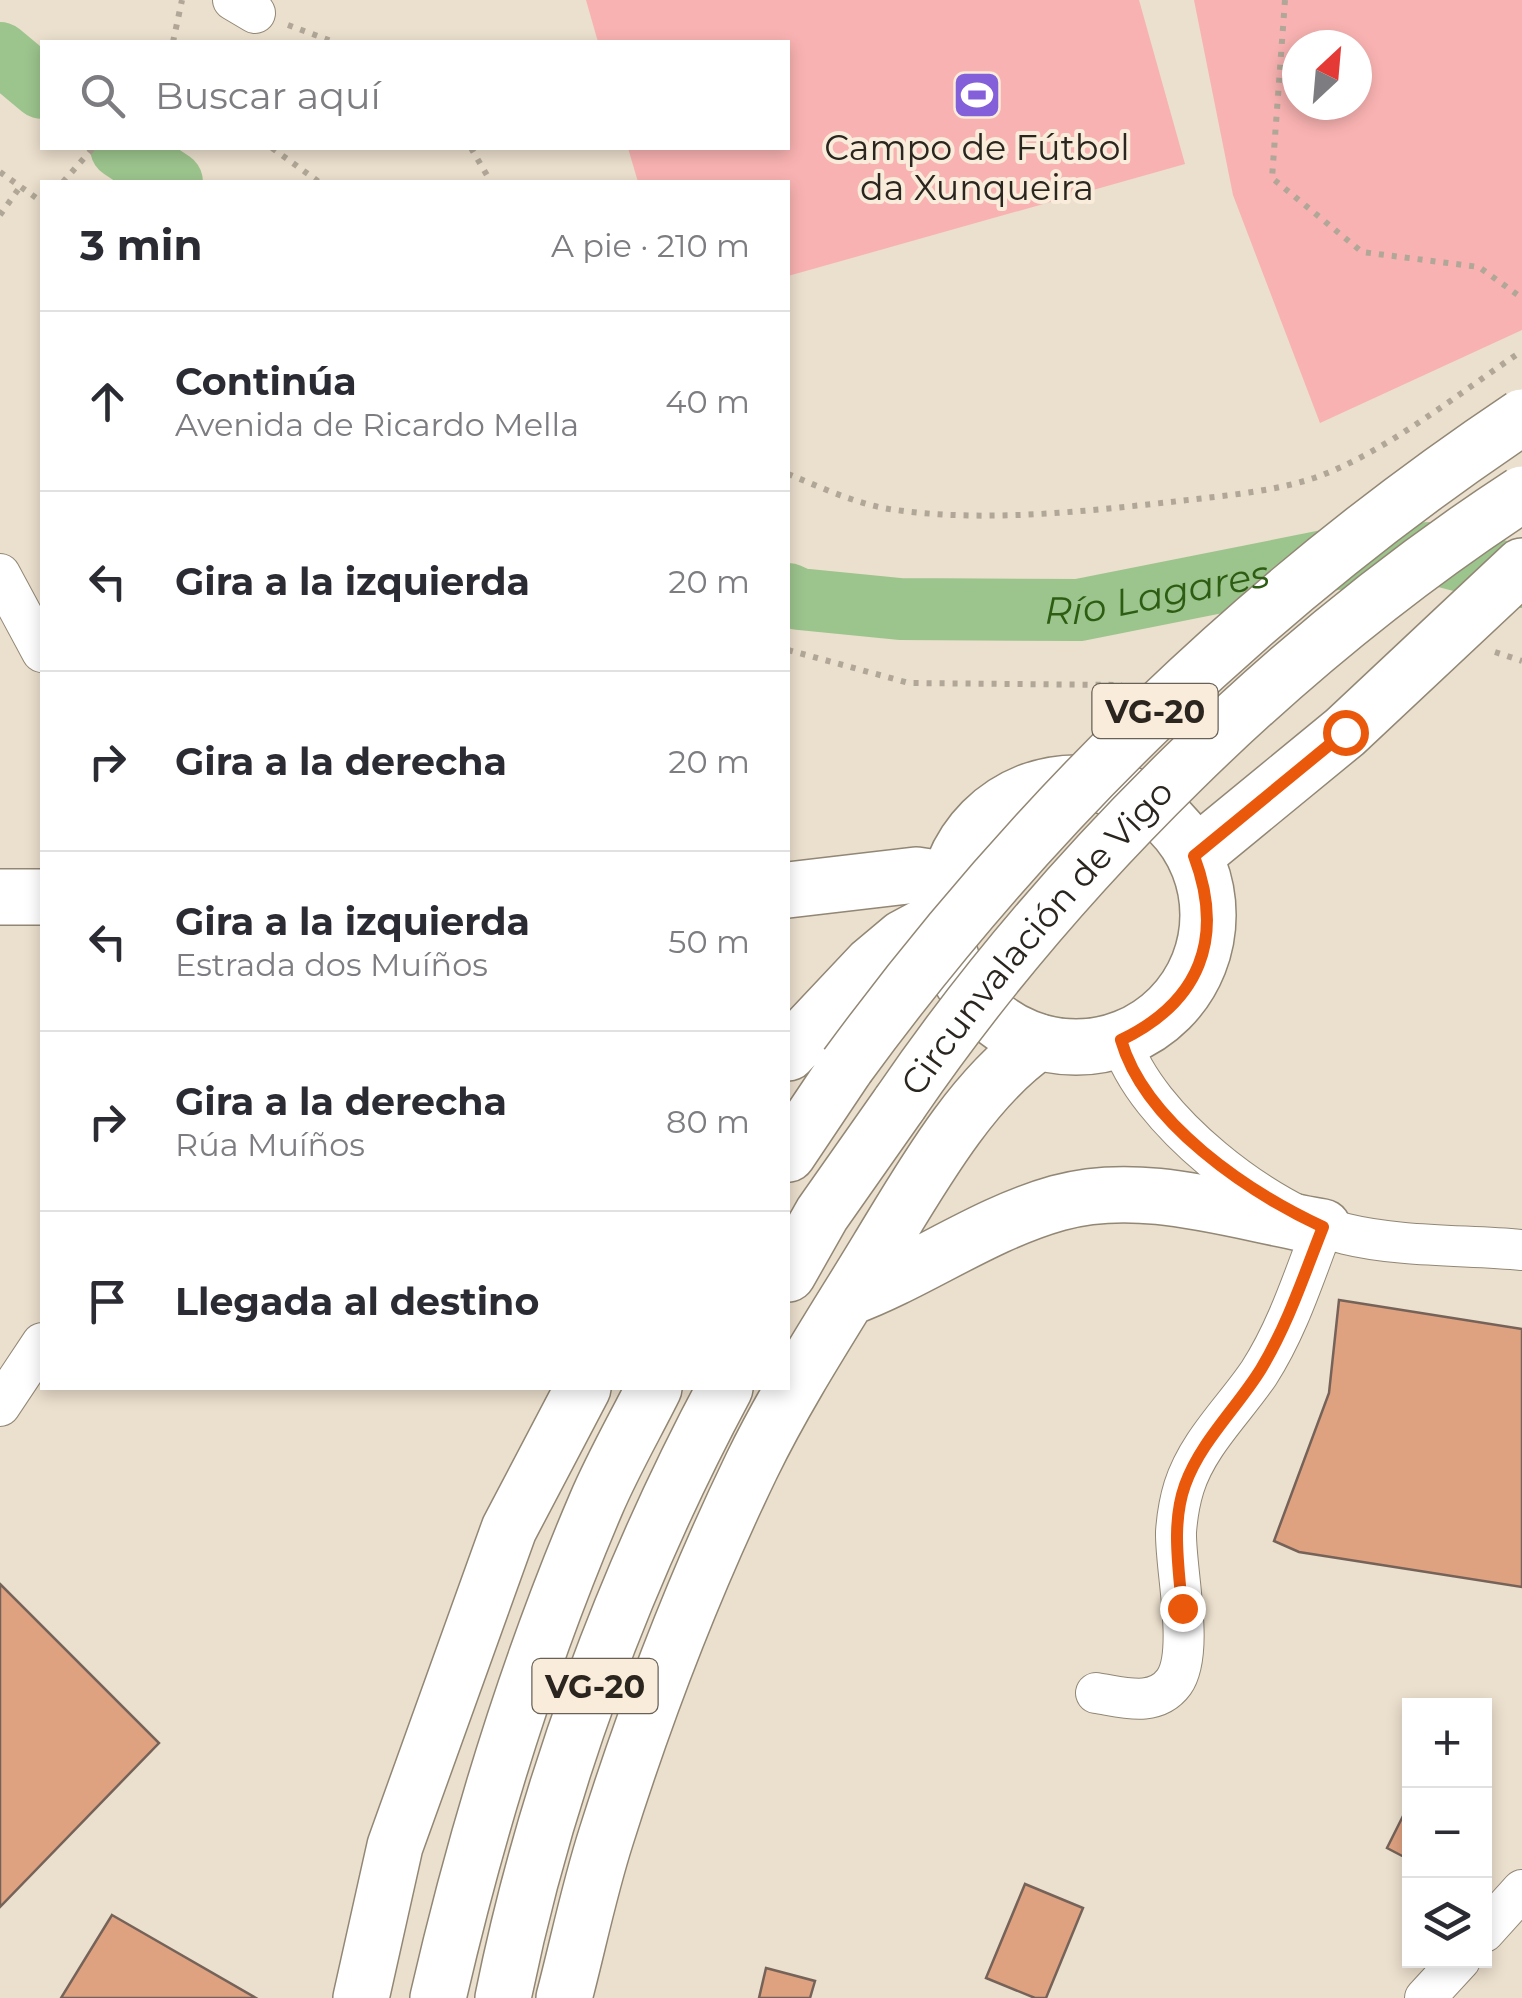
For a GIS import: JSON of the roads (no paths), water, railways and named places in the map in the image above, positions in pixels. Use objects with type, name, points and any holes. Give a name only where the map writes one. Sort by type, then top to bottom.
[{"type":"main road","name":"Circunvalación de Vigo","points":[[790,1151],[908,982],[1048,820],[1178,688],[1338,551],[1432,478],[1522,418]]},
{"type":"main road","name":"Circunvalación de Vigo","points":[[790,1270],[822,1214],[944,1037],[1020,946],[1159,793],[1303,660],[1522,494]]},
{"type":"main road","points":[[1194,856],[1481,625],[1522,566]]},
{"type":"main road","points":[[1078,783],[1134,796],[1168,822],[1194,856],[1209,910],[1207,938],[1186,990],[1146,1028],[1121,1040],[1080,1047],[1039,1042],[1002,1023],[971,994],[956,971],[947,944],[946,898],[960,853],[986,819],[1022,795],[1049,786],[1078,783]]},
{"type":"main road","points":[[790,890],[916,875],[946,898]]},
{"type":"main road","points":[[0,898],[40,897]]},
{"type":"main road","points":[[790,1051],[872,964],[946,898]]},
{"type":"main road","points":[[564,1998],[605,1840],[659,1680],[707,1561],[754,1460],[920,1180],[971,1110],[1019,1056],[1039,1042]]},
{"type":"main road","points":[[848,1298],[886,1284],[1001,1224],[1060,1202],[1120,1195],[1176,1199],[1323,1227]]},
{"type":"main road","points":[[361,1998],[395,1846],[502,1548],[582,1390]]},
{"type":"main road","name":"VG-20","points":[[438,1998],[460,1900],[505,1748],[597,1501],[653,1390]]},
{"type":"main road","name":"VG-20","points":[[503,1998],[569,1754],[626,1601],[696,1441],[724,1390]]},
{"type":"street","points":[[2,581],[40,648]]},
{"type":"street","points":[[1121,1040],[1128,1064],[1149,1098],[1182,1131],[1271,1200],[1323,1227],[1364,1238],[1522,1250]]},
{"type":"street","points":[[1096,1693],[1140,1700],[1157,1697],[1175,1682],[1182,1658],[1176,1531],[1185,1485],[1212,1434],[1260,1372],[1284,1329],[1323,1227]]},
{"type":"street","points":[[0,1406],[40,1346]]},
{"type":"street","points":[[1492,1923],[1522,1890]]},
{"type":"street","points":[[1425,1998],[1453,1968]]},
{"type":"waterway","name":"Río Lagares","points":[[0,53],[40,86]]},
{"type":"waterway","name":"Río Lagares","points":[[124,150],[169,180]]},
{"type":"waterway","name":"Río Lagares","points":[[790,595],[900,609],[1079,610],[1335,559],[1431,553],[1522,577]]},
{"type":"place","name":"Campo de Fútbol da Xunqueira","points":[[977,95]]}]
